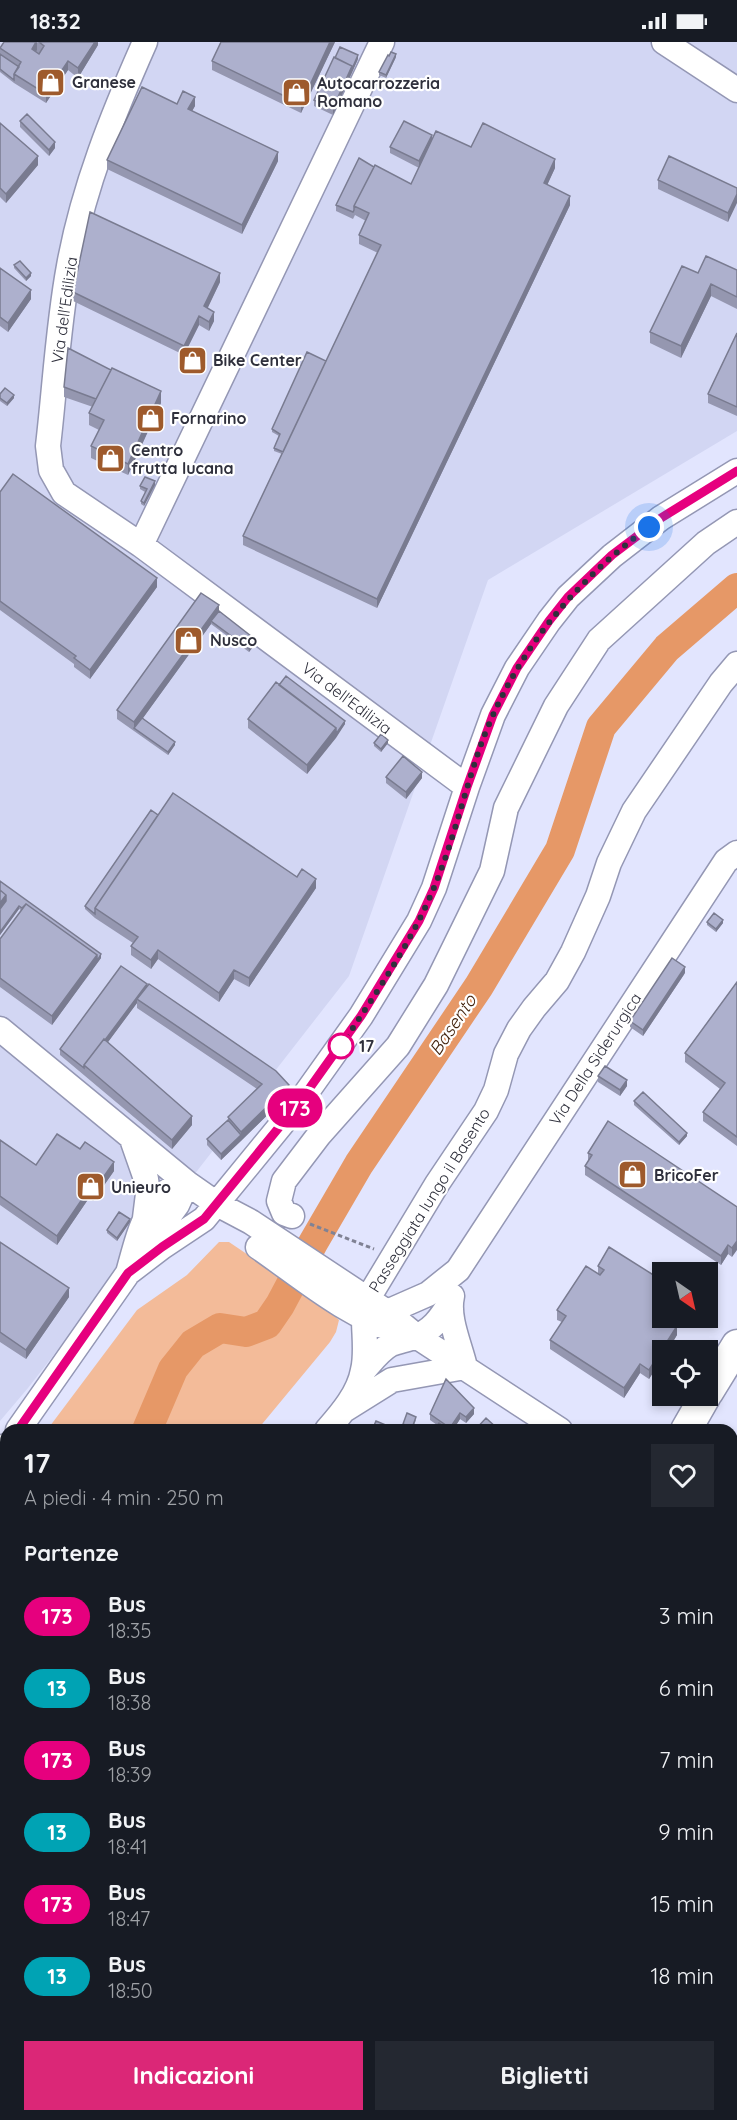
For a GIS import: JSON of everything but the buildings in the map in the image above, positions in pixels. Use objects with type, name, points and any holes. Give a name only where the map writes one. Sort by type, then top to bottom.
[{"type":"main road","points":[[718,1375],[737,1345]]},
{"type":"main road","points":[[689,1424],[700,1406]]},
{"type":"street","name":"Via dell'Edilizia","points":[[144,42],[118,103],[81,211],[69,266],[48,458],[54,478],[64,492],[141,545],[467,787]]},
{"type":"street","points":[[141,545],[382,42]]},
{"type":"street","points":[[664,42],[737,90]]},
{"type":"street","points":[[128,1273],[204,1219],[217,1204],[332,1060],[392,967],[419,921],[434,888],[483,739],[504,691],[531,645],[568,597],[591,574],[661,518],[737,471]]},
{"type":"street","points":[[292,1216],[284,1213],[279,1201],[284,1181],[318,1135],[398,1046],[436,985],[492,871],[506,808],[555,706],[599,640],[706,543],[737,522]]},
{"type":"street","name":"Passeggiata lungo il Basento","points":[[361,1304],[486,1111],[496,1090],[506,1054],[534,1008],[557,981],[573,952],[609,863],[634,811],[721,683],[737,664]]},
{"type":"street","name":"Via Della Siderurgica","points":[[332,1424],[344,1410],[364,1370],[380,1353],[392,1344],[430,1329],[439,1299],[726,861],[737,853]]},
{"type":"street","points":[[0,1029],[246,1228],[551,1424]]},
{"type":"street","points":[[128,1273],[145,1218],[148,1194],[146,1179],[131,1137]]},
{"type":"street","points":[[145,1218],[164,1193],[174,1185],[188,1183]]},
{"type":"street","points":[[22,1424],[177,1205],[188,1183]]},
{"type":"street","points":[[361,1304],[439,1299]]},
{"type":"street","name":"Via Della Siderurgica","points":[[392,1380],[465,1367],[453,1322],[439,1299]]},
{"type":"street","name":"Via Della Siderurgica","points":[[361,1304],[364,1370]]},
{"type":"street","name":"Via Della Siderurgica","points":[[344,1410],[392,1380],[407,1360],[416,1336]]},
{"type":"path","points":[[292,1216],[378,1251]]},
{"type":"shaded area","points":[[0,42],[737,42],[737,431],[488,580],[349,976],[0,1421]]},
{"type":"shaded area","points":[[219,1242],[229,1242],[326,1308],[339,1320],[336,1332],[262,1424],[52,1424],[137,1310],[187,1275]]},
{"type":"waterway","name":"Basento","points":[[150,1424],[173,1369],[193,1344],[220,1328],[246,1332],[267,1324],[359,1164],[479,986],[560,850],[601,727],[667,648],[737,588]]},
{"type":"bus line","name":"173","points":[[22,1424],[128,1273],[204,1219],[299,1103],[332,1060],[361,1016],[419,921],[434,888],[493,715],[517,668],[549,621],[568,597],[612,555],[661,518],[737,471]]},
{"type":"place","name":"Granese","points":[[51,82]]},
{"type":"place","name":"Autocarrozzeria Romano","points":[[296,92]]},
{"type":"place","name":"Bike Center","points":[[192,360]]},
{"type":"place","name":"Fornarino","points":[[150,418]]},
{"type":"place","name":"Centro frutta lucana","points":[[110,459]]},
{"type":"place","name":"Nusco","points":[[189,640]]},
{"type":"place","name":"17","points":[[341,1046]]},
{"type":"place","name":"BricoFer","points":[[633,1175]]},
{"type":"place","name":"Unieuro","points":[[90,1187]]},
{"type":"route","points":[[341,1046],[419,921],[434,888],[483,739],[517,668],[531,645],[568,597],[612,555],[649,527]]}]
